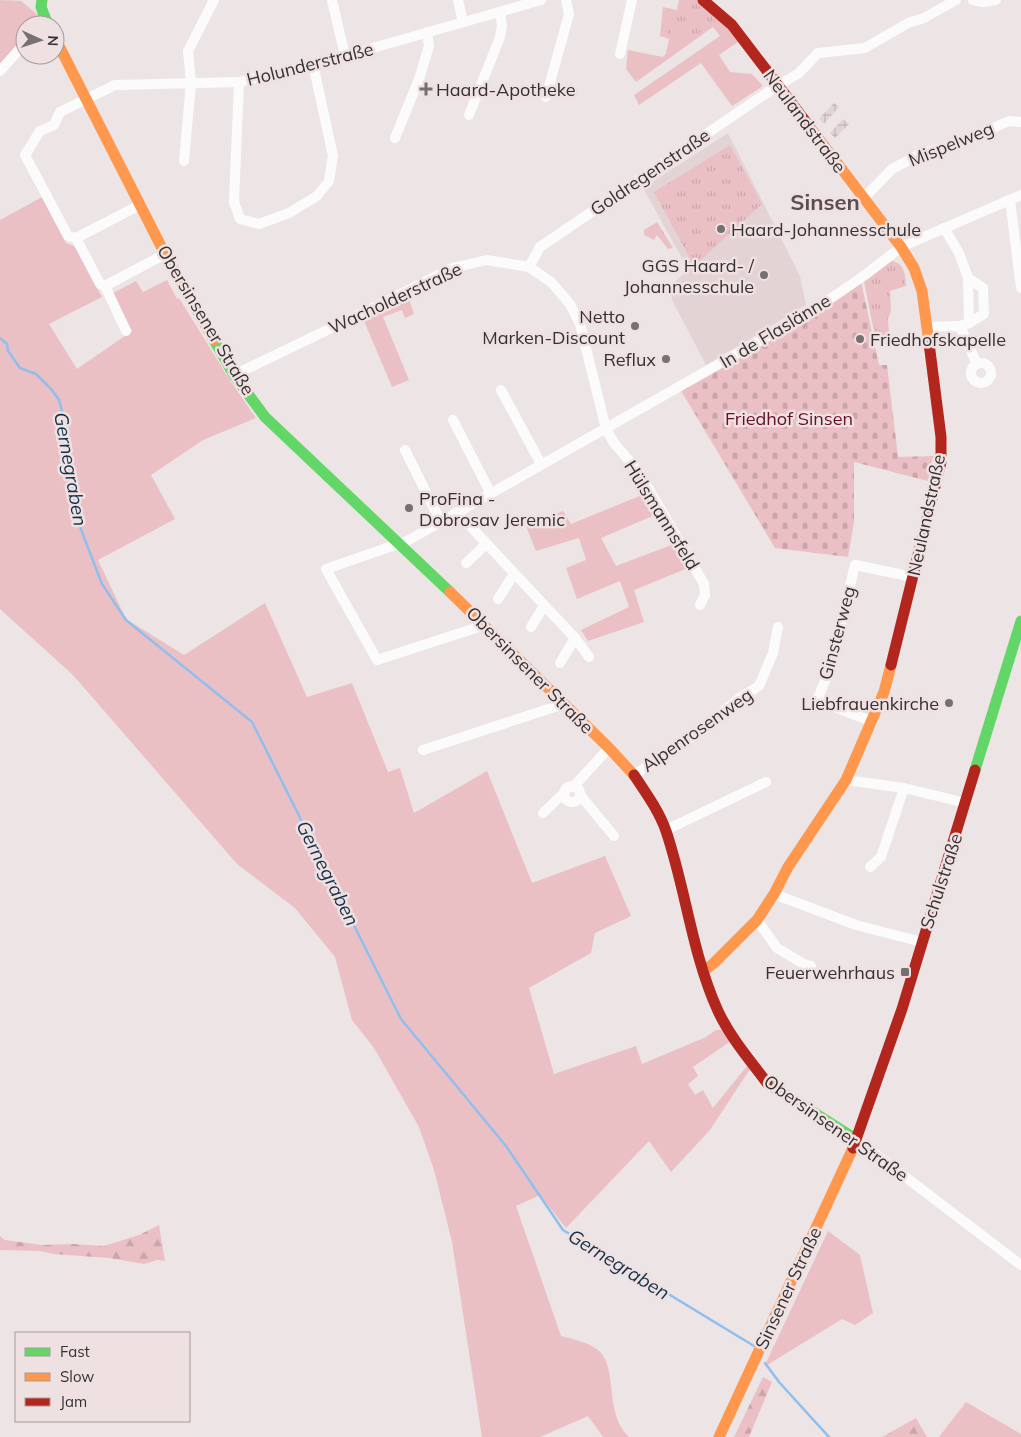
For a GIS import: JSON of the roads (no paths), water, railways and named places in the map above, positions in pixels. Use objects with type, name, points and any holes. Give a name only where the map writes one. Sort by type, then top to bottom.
[{"type":"street","points":[[42,0],[43,15]]},
{"type":"street","points":[[184,161],[191,83],[188,51],[214,0]]},
{"type":"street","points":[[332,0],[345,56]]},
{"type":"street","points":[[458,0],[463,22]]},
{"type":"street","name":"Holunderstraße","points":[[76,238],[68,236],[25,155],[40,131],[54,125],[60,112],[86,98],[115,85],[239,82],[345,56],[541,0]]},
{"type":"street","points":[[546,98],[568,14],[566,0]]},
{"type":"street","points":[[620,54],[632,0]]},
{"type":"street","name":"Neulandstraße","points":[[703,0],[732,25],[901,247],[914,268],[922,291],[941,437],[941,462],[884,692],[873,722],[846,780],[788,867],[774,894],[757,920],[713,964],[703,971]]},
{"type":"street","name":"Goldregenstraße","points":[[529,267],[540,247],[778,85],[799,74],[818,54],[865,48],[908,23],[924,18],[956,0]]},
{"type":"street","points":[[973,0],[982,2],[996,0]]},
{"type":"street","points":[[469,115],[500,38],[502,26],[500,12]]},
{"type":"street","points":[[395,138],[419,79],[429,46],[427,32]]},
{"type":"street","points":[[0,71],[15,54]]},
{"type":"street","name":"Obersinsener Straße","points":[[65,57],[166,254],[234,375],[265,417],[485,625],[609,748],[634,775],[652,801],[666,830],[703,971],[718,1011],[736,1042],[768,1084],[857,1140],[1021,1265]]},
{"type":"street","points":[[239,82],[234,202],[240,219],[259,224],[289,213],[316,196],[329,181],[334,156],[313,64]]},
{"type":"street","name":"Mispelweg","points":[[863,199],[892,169],[920,154],[958,143],[1009,120],[1021,122]]},
{"type":"street","name":"In de Flaslänne","points":[[485,625],[377,660],[326,569],[400,544],[441,522],[540,464],[606,429],[814,310],[865,275],[901,247],[1021,195]]},
{"type":"street","points":[[1010,200],[1021,288]]},
{"type":"street","points":[[126,331],[105,286],[100,284],[76,238],[140,205]]},
{"type":"street","points":[[944,228],[959,253],[968,278],[964,324],[977,364]]},
{"type":"street","points":[[105,286],[166,254]]},
{"type":"street","name":"Wacholderstraße","points":[[234,375],[452,268],[487,260],[529,267],[551,282],[570,303],[580,324],[606,429]]},
{"type":"street","points":[[927,327],[964,324],[984,314],[982,288],[968,278]]},
{"type":"street","points":[[501,390],[540,464]]},
{"type":"street","points":[[453,420],[491,494]]},
{"type":"street","name":"Hülsmannsfeld","points":[[606,429],[614,443],[639,472],[704,584],[705,595],[700,605]]},
{"type":"street","points":[[405,450],[441,522]]},
{"type":"street","points":[[457,512],[576,638],[589,657]]},
{"type":"street","points":[[466,563],[486,544]]},
{"type":"street","name":"Ginsterweg","points":[[873,722],[817,700],[830,669],[855,565],[913,577]]},
{"type":"street","points":[[498,599],[514,574]]},
{"type":"street","points":[[531,627],[544,606]]},
{"type":"street","name":"Schulstraße","points":[[857,1140],[894,1034],[1021,621]]},
{"type":"street","name":"Alpenrosenweg","points":[[634,775],[689,739],[741,697],[759,686],[773,653],[778,627]]},
{"type":"street","points":[[560,662],[576,638]]},
{"type":"street","points":[[423,750],[564,704]]},
{"type":"street","points":[[543,813],[609,748]]},
{"type":"street","points":[[846,780],[904,788],[966,803]]},
{"type":"street","points":[[666,830],[766,782]]},
{"type":"street","points":[[569,789],[577,788],[580,795],[614,836]]},
{"type":"street","points":[[870,868],[881,857],[904,788]]},
{"type":"street","points":[[774,894],[856,925],[922,942]]},
{"type":"street","points":[[757,920],[777,948],[804,964],[811,966]]},
{"type":"street","name":"Sinsener Straße","points":[[720,1437],[857,1140]]},
{"type":"waterway","name":"Gernegraben","points":[[0,338],[7,344],[8,351],[20,368],[36,374],[59,400],[64,418],[77,519],[102,584],[126,620],[252,722],[401,1019],[506,1146],[563,1230],[754,1346]]},
{"type":"waterway","name":"Gernegraben","points":[[765,1363],[779,1382],[829,1437]]},
{"type":"place","name":"Haard-Apotheke","points":[[426,89]]},
{"type":"place","name":"Haard-Johannesschule","points":[[721,229]]},
{"type":"place","name":"GGS Haard- / Johannesschule","points":[[764,275]]},
{"type":"place","name":"Netto Marken-Discount","points":[[635,326]]},
{"type":"place","name":"Friedhofskapelle","points":[[860,339]]},
{"type":"place","name":"Reflux","points":[[666,359]]},
{"type":"place","name":"ProFina - Dobrosav Jeremic","points":[[409,508]]},
{"type":"place","name":"Liebfrauenkirche","points":[[949,703]]},
{"type":"place","name":"Feuerwehrhaus","points":[[905,972]]},
{"type":"district","name":"Sinsen","points":[[825,202]]},
{"type":"park label","name":"Friedhof Sinsen","points":[[789,418]]}]
